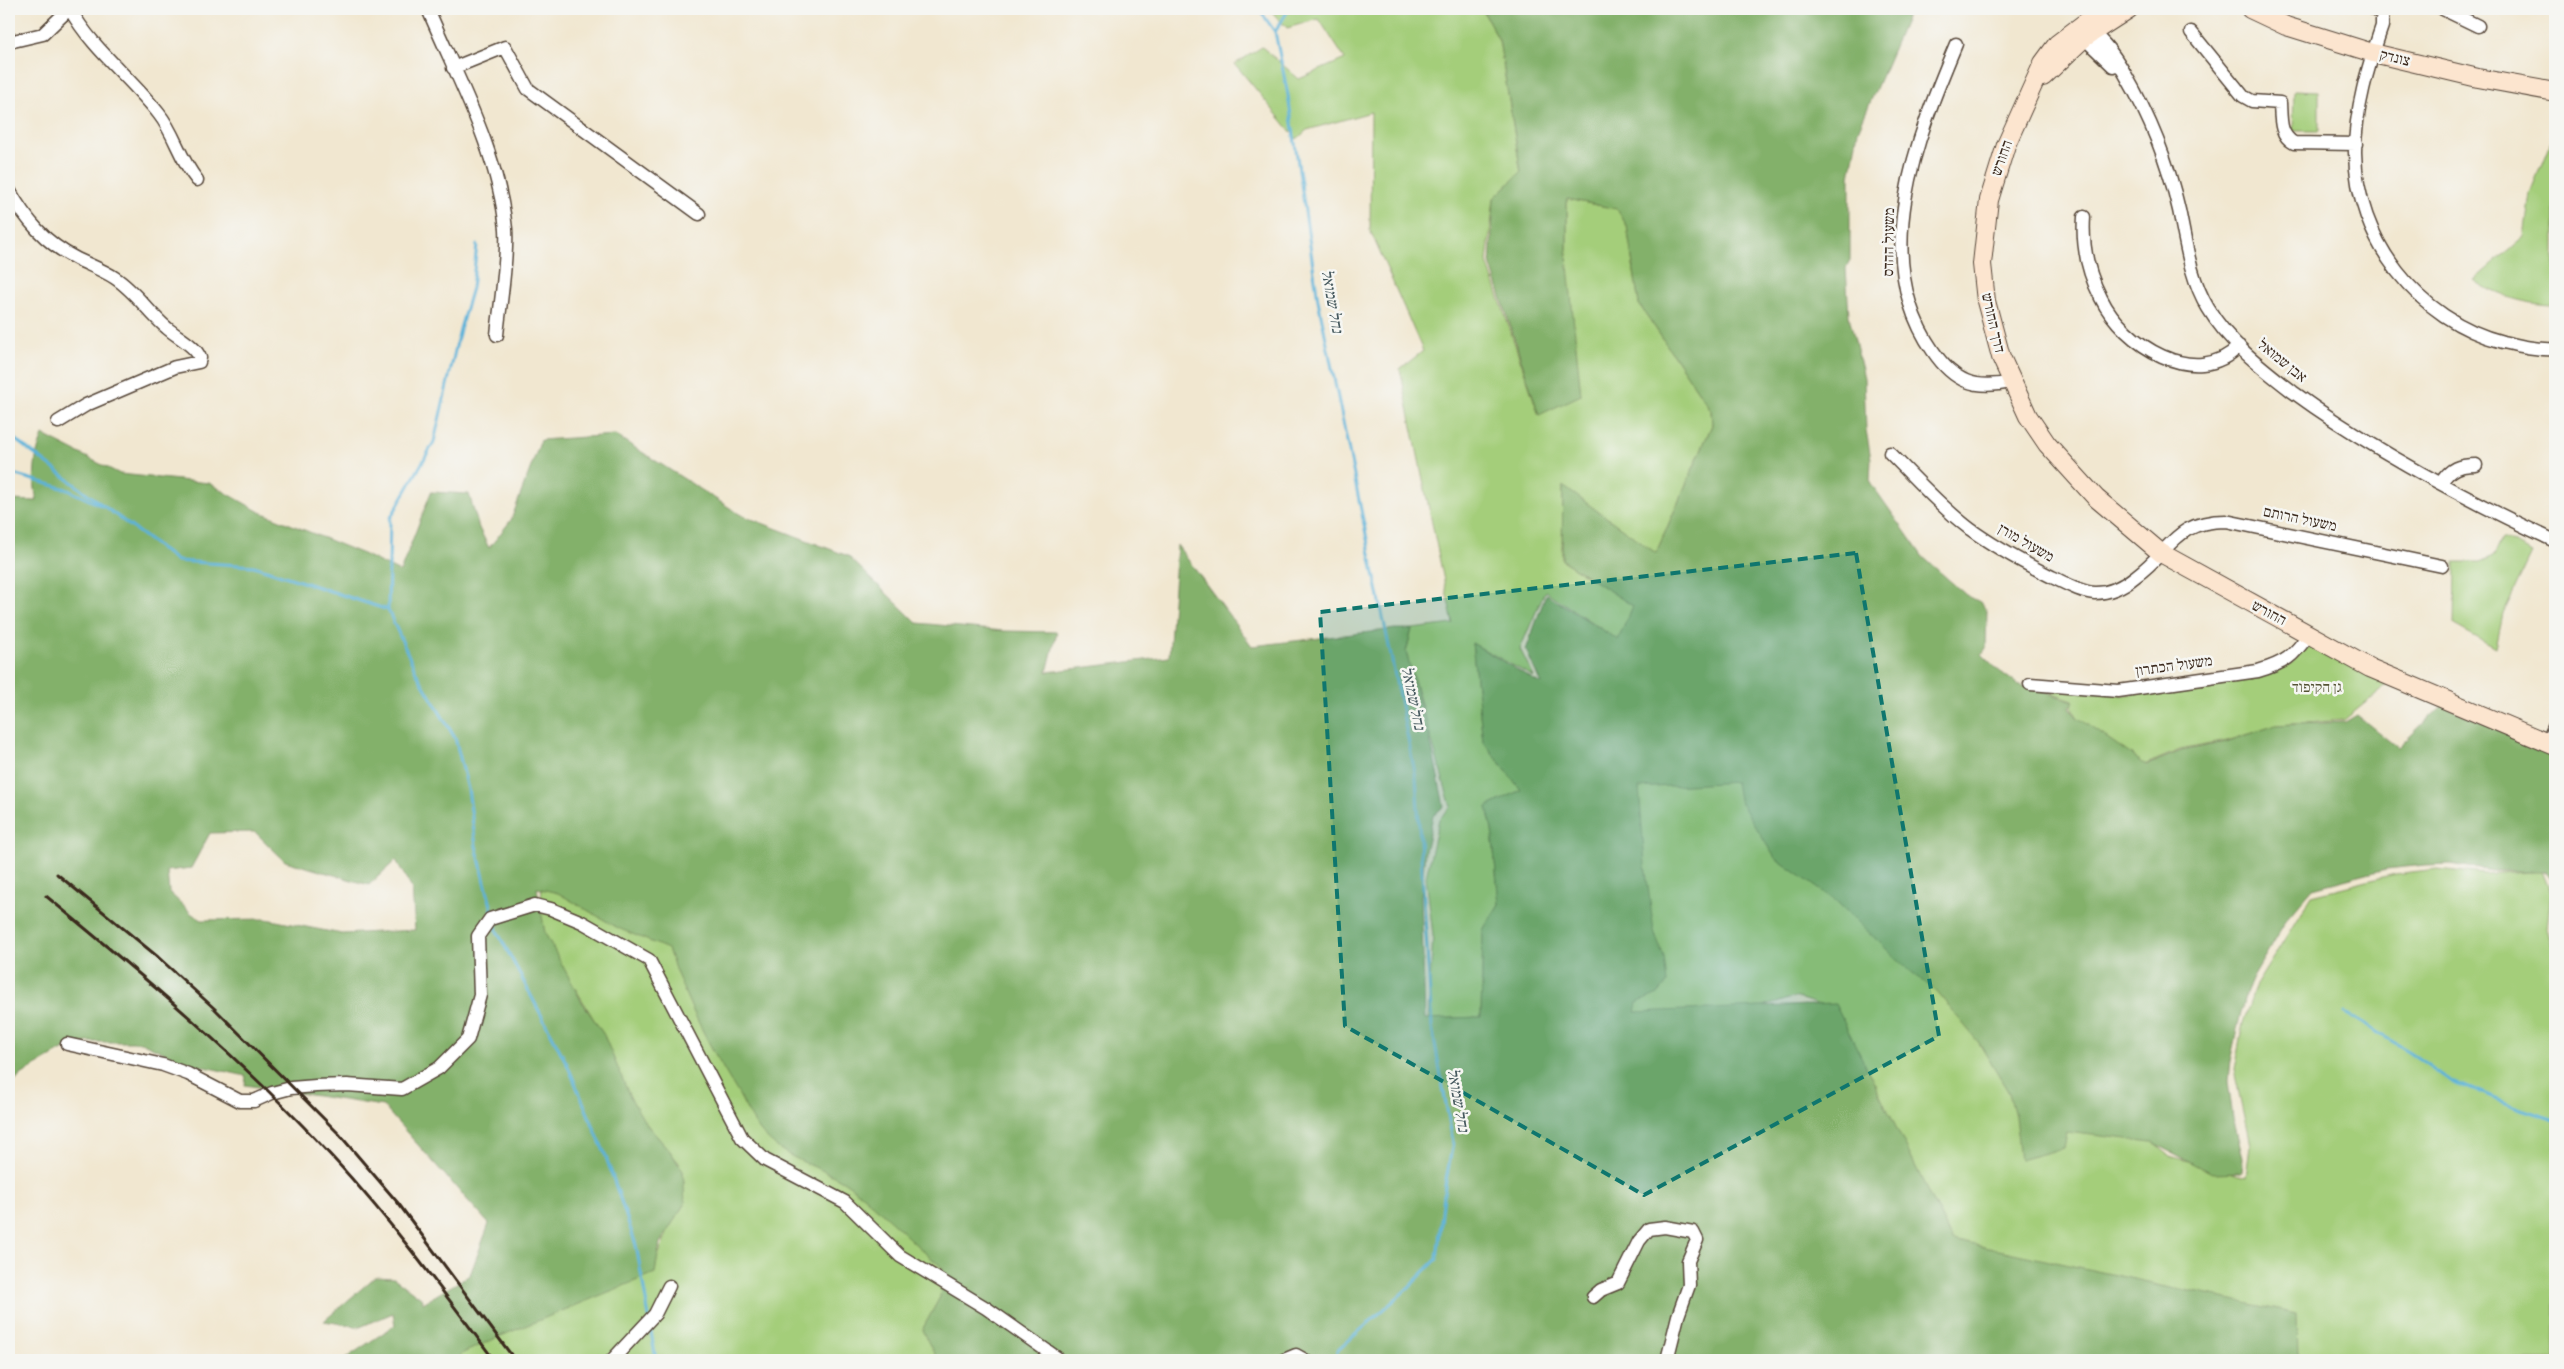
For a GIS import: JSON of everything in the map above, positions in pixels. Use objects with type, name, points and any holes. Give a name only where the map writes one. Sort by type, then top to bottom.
[{"type":"street","points":[[9,42],[43,34],[70,9],[81,28],[160,114],[187,168],[197,180]]},
{"type":"street","points":[[428,9],[490,153],[502,203],[506,232],[497,335]]},
{"type":"street","name":"החורש","points":[[1985,225],[1989,200],[2006,145],[2029,94],[2085,32],[2103,9]]},
{"type":"street","name":"החורש","points":[[2085,32],[2129,9]]},
{"type":"street","name":"צונדק","points":[[2250,9],[2286,26],[2373,53],[2478,78],[2555,92]]},
{"type":"street","name":"צונדק","points":[[2274,9],[2313,33]]},
{"type":"street","points":[[2374,9],[2382,14],[2383,20],[2360,100],[2356,144],[2359,188],[2370,227],[2386,258],[2413,290],[2450,320],[2490,338],[2518,346],[2555,349]]},
{"type":"street","points":[[2443,9],[2478,26]]},
{"type":"street","name":"אבן שמואל","points":[[2085,32],[2131,84],[2147,113],[2162,152],[2199,290],[2220,325],[2239,346],[2274,377],[2316,408],[2441,483],[2555,541]]},
{"type":"street","points":[[2191,32],[2243,96],[2252,101],[2280,103],[2282,129],[2286,139],[2294,143],[2356,144]]},
{"type":"street","name":"משעול ההדס","points":[[1956,44],[1922,129],[1906,196],[1902,224],[1904,279],[1907,298],[1914,318],[1927,342],[1951,373],[1964,381],[1978,385],[1992,386],[2011,382]]},
{"type":"street","points":[[453,68],[505,47],[528,89],[699,214]]},
{"type":"street","name":"צונדק","points":[[2478,78],[2555,104]]},
{"type":"street","points":[[9,190],[35,230],[51,244],[74,258],[115,277],[154,318],[194,349],[200,358],[199,362],[176,367],[86,405],[58,422]]},
{"type":"street","points":[[2084,216],[2084,248],[2094,283],[2101,300],[2127,333],[2144,346],[2161,355],[2193,364],[2216,363],[2225,359],[2239,346]]},
{"type":"street","name":"דרך החורש","points":[[1985,225],[1982,264],[1986,301],[1993,334],[2011,382],[2028,416]]},
{"type":"street","name":"החורש","points":[[2028,416],[2047,444],[2096,498],[2161,552],[2370,668],[2551,744]]},
{"type":"street","name":"משעול מורן","points":[[1890,453],[1971,529],[2017,559],[2077,589],[2093,593],[2118,588],[2138,575],[2161,552]]},
{"type":"street","points":[[2441,483],[2453,469],[2462,465],[2476,465]]},
{"type":"street","name":"משעול הרותם","points":[[2161,552],[2188,528],[2203,522],[2226,521],[2442,566]]},
{"type":"street","name":"משעול הכתרון","points":[[2030,684],[2118,691],[2258,671],[2278,665],[2292,657],[2310,634]]},
{"type":"street","points":[[2551,744],[2555,725]]},
{"type":"street","points":[[67,1044],[163,1065],[195,1078],[240,1102],[254,1101],[272,1093],[307,1087],[347,1085],[402,1089],[439,1068],[468,1039],[480,996],[478,936],[490,919],[535,906],[551,909],[582,922],[649,960],[718,1088],[742,1138],[765,1160],[845,1202],[900,1256],[986,1308],[1060,1360]]},
{"type":"street","points":[[1593,1297],[1601,1290],[1618,1283],[1639,1241],[1649,1229],[1665,1227],[1693,1232],[1697,1240],[1688,1261],[1689,1285],[1678,1316],[1667,1360]]},
{"type":"street","points":[[612,1360],[655,1314],[669,1286]]},
{"type":"street","points":[[1284,1360],[1296,1355],[1305,1360]]},
{"type":"highlighted area","points":[[1856,553],[1939,1036],[1644,1195],[1345,1026],[1320,612]]},
{"type":"green space","points":[[1269,9],[1482,9],[1499,40],[1521,173],[1494,198],[1487,262],[1539,415],[1567,256],[1567,199],[1617,209],[1627,225],[1639,304],[1711,410],[1712,425],[1656,553],[1563,487],[1562,560],[1633,606],[1618,640],[1545,591],[1520,649],[1534,677],[1472,643],[1483,741],[1521,790],[1487,807],[1492,829],[1499,904],[1483,930],[1481,1017],[1428,1019],[1433,935],[1426,877],[1439,819],[1451,807],[1406,652],[1412,629],[1453,624],[1400,369],[1423,351],[1370,230],[1371,112],[1307,130],[1297,139],[1235,64],[1262,47],[1299,79],[1345,59],[1319,19],[1287,28]]},
{"type":"green space","points":[[1482,9],[1910,9],[1858,131],[1850,177],[1850,260],[1846,268],[1849,316],[1864,378],[1866,430],[1871,459],[1870,482],[1923,557],[1966,595],[1980,602],[1987,611],[1986,648],[1982,654],[1998,670],[2017,684],[2074,701],[2070,708],[2077,717],[2146,765],[2181,751],[2226,742],[2276,725],[2345,722],[2357,715],[2398,748],[2442,705],[2555,753],[2555,941],[2552,910],[2554,883],[2545,871],[2492,871],[2450,864],[2386,869],[2313,888],[2288,917],[2254,975],[2244,999],[2230,1061],[2228,1081],[2233,1118],[2243,1157],[2242,1172],[2212,1173],[2152,1142],[2067,1132],[2064,1148],[2020,1160],[2015,1116],[2009,1093],[1979,1043],[1937,992],[1904,966],[1836,901],[1775,858],[1739,800],[1736,782],[1639,788],[1645,865],[1654,931],[1664,957],[1667,983],[1658,994],[1637,1003],[1635,1012],[1835,1004],[1952,1240],[2297,1314],[2298,1360],[937,1359],[922,1330],[940,1297],[943,1268],[849,1185],[781,1150],[761,1132],[699,1023],[682,987],[668,949],[618,928],[558,893],[537,888],[545,933],[581,1000],[604,1035],[630,1097],[646,1124],[670,1151],[683,1171],[685,1203],[660,1243],[655,1273],[503,1335],[463,1353],[457,1360],[343,1360],[395,1325],[393,1313],[360,1327],[324,1321],[375,1277],[394,1278],[421,1298],[423,1303],[470,1275],[489,1224],[383,1106],[245,1085],[246,1076],[186,1063],[141,1042],[88,1042],[66,1048],[21,1075],[9,1088],[9,500],[37,501],[35,468],[43,435],[120,474],[209,483],[258,511],[363,554],[400,572],[431,492],[469,494],[479,528],[489,548],[511,520],[541,440],[615,435],[741,515],[848,556],[917,623],[1004,631],[1057,632],[1047,672],[1169,657],[1177,545],[1252,646],[1395,629],[1412,629],[1406,652],[1423,715],[1426,719],[1444,806],[1433,816],[1425,852],[1421,897],[1425,1019],[1481,1017],[1483,930],[1499,904],[1492,829],[1487,807],[1521,790],[1483,741],[1472,643],[1541,684],[1526,650],[1546,594],[1618,640],[1633,606],[1562,560],[1563,486],[1656,553],[1712,425],[1711,410],[1639,304],[1627,226],[1617,209],[1567,199],[1567,256],[1581,395],[1539,415],[1490,263],[1494,198],[1521,172],[1499,40]],"holes":[[[255,832],[285,861],[369,885],[396,860],[412,889],[415,930],[342,934],[266,919],[202,920],[192,914],[169,892],[167,871],[191,868],[210,833]]]},
{"type":"green space","points":[[2294,90],[2319,91],[2319,131],[2293,131]]},
{"type":"green space","points":[[2555,131],[2555,305],[2545,305],[2502,295],[2482,286],[2474,280],[2524,237],[2530,193]]},
{"type":"green space","points":[[2502,538],[2532,553],[2503,614],[2496,648],[2454,625],[2455,562],[2480,562],[2494,556]]},
{"type":"green space","name":"גן הקיפוד","points":[[2311,644],[2390,683],[2344,720],[2278,725],[2227,741],[2180,750],[2144,765],[2078,718],[2072,708],[2073,700],[2034,687],[2123,695],[2265,674],[2289,665]]},
{"type":"green space","points":[[1714,755],[2019,1030],[2170,1156],[2246,1177],[2250,1145],[2234,1070],[2243,1023],[2256,985],[2312,895],[2395,874],[2437,869],[2484,874],[2542,870],[2551,893],[2547,928],[2555,958],[2555,1360],[2291,1360],[1946,1246],[1835,1010],[1795,997],[1687,1031],[1612,1030],[1620,797],[1661,771]]},
{"type":"green space","points":[[542,880],[682,944],[813,1155],[957,1270],[971,1360],[451,1360],[453,1355],[654,1266],[682,1195],[684,1182],[679,1163],[644,1121],[631,1102],[602,1033],[540,930]]},
{"type":"waterway","name":"נחל שמואל","points":[[1259,9],[1275,32],[1288,95],[1318,300],[1416,778],[1432,1027],[1453,1142],[1445,1186],[1437,1259],[1407,1289],[1338,1350],[1334,1360]]},
{"type":"waterway","points":[[1275,32],[1289,9]]},
{"type":"waterway","points":[[477,245],[472,288],[460,329],[434,442],[390,519],[388,610],[417,674],[455,738],[468,789],[476,846],[493,914]]},
{"type":"waterway","points":[[9,435],[177,561],[254,566],[388,610]]},
{"type":"waterway","points":[[9,473],[66,489],[102,506]]},
{"type":"waterway","points":[[495,922],[497,931],[567,1064],[605,1154],[636,1245],[649,1317]]},
{"type":"waterway","points":[[2345,1013],[2405,1049],[2449,1080],[2518,1108],[2555,1120]]},
{"type":"waterway","points":[[650,1326],[656,1360]]},
{"type":"railway","points":[[57,874],[158,957],[215,1009],[339,1134],[398,1203],[515,1360]]},
{"type":"railway","points":[[46,896],[188,1016],[289,1112],[345,1170],[367,1196],[432,1277],[494,1360]]}]
